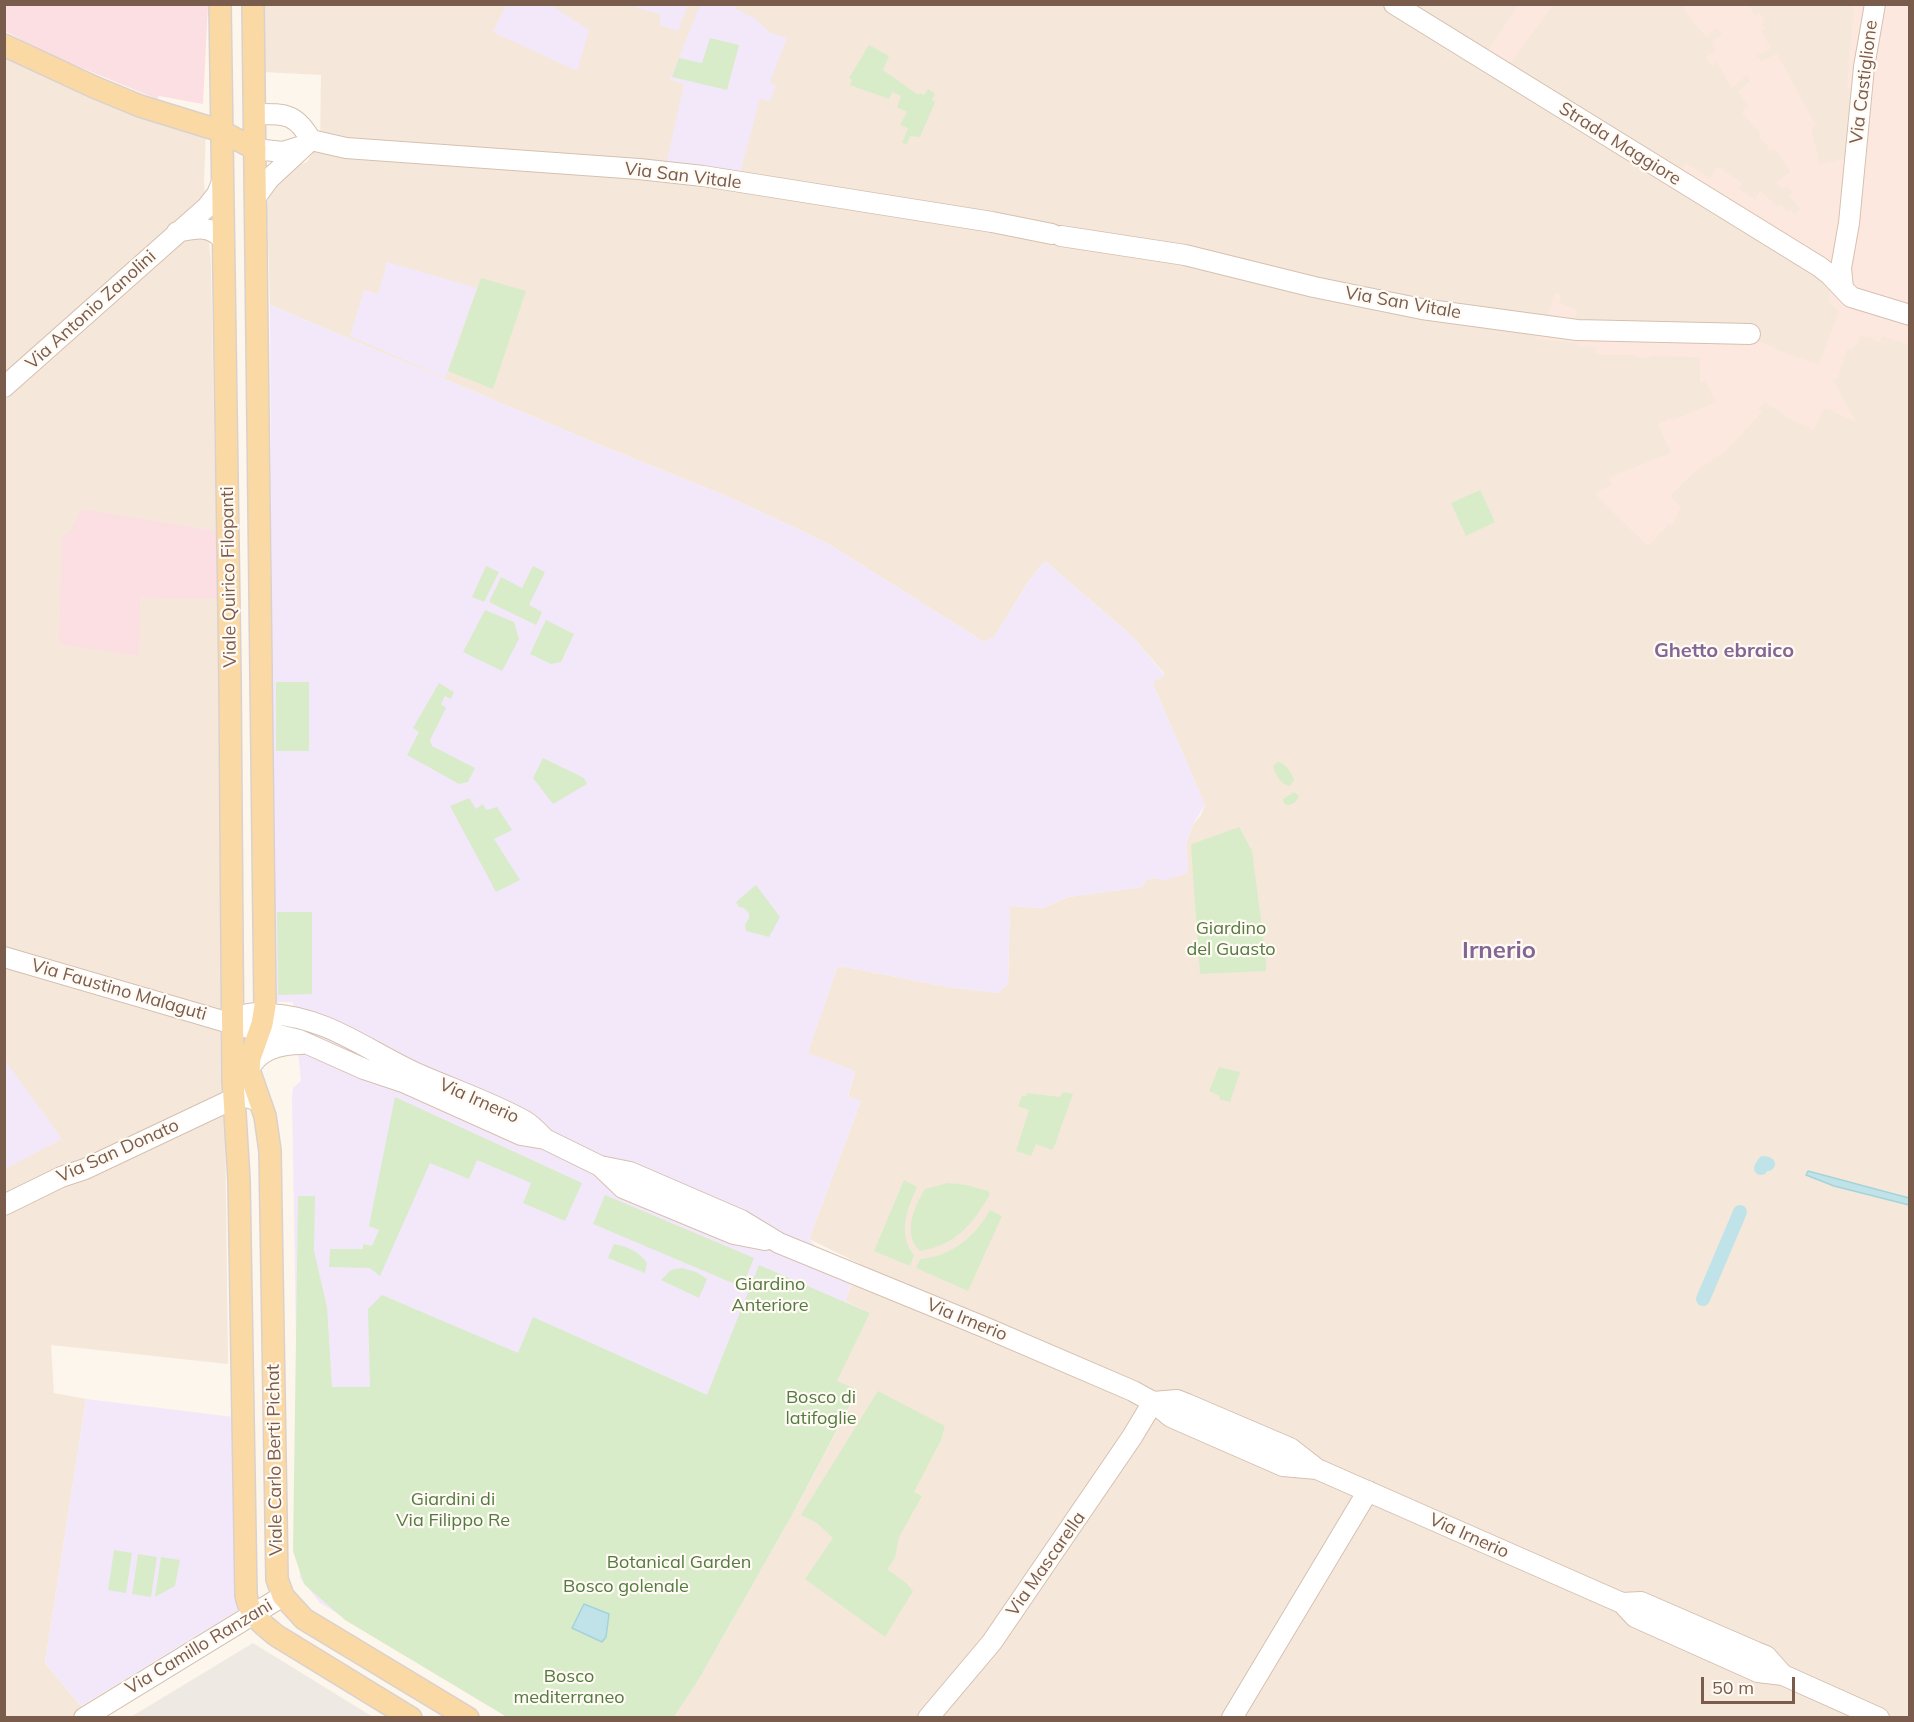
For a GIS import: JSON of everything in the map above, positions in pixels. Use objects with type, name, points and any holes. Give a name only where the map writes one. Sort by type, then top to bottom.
[{"type":"main road","name":"Viale Quirico Filopanti","points":[[220,4],[228,492],[233,1099]]},
{"type":"main road","name":"Viale Quirico Filopanti","points":[[249,1070],[252,1049],[263,1022],[253,4]]},
{"type":"main road","points":[[4,45],[62,73],[140,105],[221,131],[255,149]]},
{"type":"main road","points":[[221,131],[254,114]]},
{"type":"main road","name":"Viale Carlo Berti Pichat","points":[[249,1070],[268,1127],[270,1151],[277,1579],[283,1596]]},
{"type":"main road","name":"Viale Carlo Berti Pichat","points":[[233,1099],[239,1180],[246,1592],[252,1614]]},
{"type":"main road","points":[[242,1385],[273,1384]]},
{"type":"main road","points":[[283,1596],[304,1619],[460,1716]]},
{"type":"main road","points":[[252,1614],[277,1636],[411,1718]]},
{"type":"street","name":"Strada Maggiore","points":[[1394,4],[1820,267],[1830,274],[1851,297],[1910,315]]},
{"type":"street","name":"Via Castiglione","points":[[1843,288],[1841,268],[1848,231],[1864,67],[1875,4]]},
{"type":"street","points":[[254,114],[280,114],[295,119],[304,127],[307,143]]},
{"type":"street","points":[[255,149],[283,152],[307,143]]},
{"type":"street","points":[[255,198],[269,179],[307,143]]},
{"type":"street","name":"Via San Vitale","points":[[307,143],[368,150],[639,169],[703,176],[1185,255],[1314,287],[1422,309],[1577,330],[1750,334]]},
{"type":"street","name":"Via Antonio Zanolini","points":[[4,387],[212,201],[222,182]]},
{"type":"street","points":[[177,232],[208,229],[216,233],[224,242]]},
{"type":"street","name":"Via Faustino Malaguti","points":[[4,957],[233,1024]]},
{"type":"street","points":[[233,1024],[243,1014],[249,1013],[299,1040],[364,1069],[405,1075]]},
{"type":"street","points":[[263,1022],[289,1016],[338,1031],[363,1045],[405,1075]]},
{"type":"street","points":[[249,1070],[253,1061],[271,1050],[294,1044],[313,1046]]},
{"type":"street","name":"Via Irnerio","points":[[405,1075],[521,1135],[545,1139],[600,1166],[623,1188],[734,1234],[779,1243],[1030,1346],[1133,1391],[1153,1402],[1172,1418],[1283,1466],[1317,1469],[1622,1603],[1635,1617],[1758,1672],[1783,1675],[1879,1718]]},
{"type":"street","points":[[233,1099],[246,1097],[259,1101]]},
{"type":"street","name":"Via San Donato","points":[[4,1205],[55,1179],[85,1169],[233,1099]]},
{"type":"street","name":"Via Mascarella","points":[[928,1718],[992,1642],[1132,1437],[1153,1402]]},
{"type":"street","points":[[1232,1718],[1368,1491]]},
{"type":"street","name":"Via Camillo Ranzani","points":[[88,1715],[283,1596]]},
{"type":"shaded area","points":[[4,5],[208,5],[203,104],[159,96],[157,99],[46,53],[5,31]]},
{"type":"shaded area","points":[[262,5],[1889,5],[1910,329],[1909,1717],[674,1717],[699,1679],[792,1515],[858,1391],[836,1381],[870,1313],[845,1301],[860,1264],[809,1239],[861,1101],[848,1097],[855,1071],[807,1054],[837,968],[840,966],[948,987],[998,993],[1008,984],[1010,906],[1042,908],[1068,897],[1143,887],[1145,880],[1188,870],[1186,845],[1192,826],[1201,815],[1205,805],[1153,684],[1154,680],[1164,676],[1164,673],[1131,635],[1045,561],[1028,582],[994,637],[984,642],[830,545],[808,534],[731,498],[270,305],[267,206],[272,179],[289,168],[307,162],[320,141],[321,75],[263,72]]},
{"type":"shaded area","points":[[506,5],[551,5],[589,30],[577,71],[493,32]]},
{"type":"shaded area","points":[[628,5],[688,5],[678,31],[659,25],[661,15]]},
{"type":"shaded area","points":[[700,5],[736,5],[736,9],[756,19],[770,33],[787,38],[770,82],[776,85],[770,102],[760,98],[740,174],[666,165],[684,84],[670,80]]},
{"type":"shaded area","points":[[1518,5],[1553,5],[1509,65],[1488,51]]},
{"type":"shaded area","points":[[1681,5],[1749,5],[1755,16],[1760,13],[1765,22],[1761,24],[1765,29],[1762,31],[1770,48],[1756,56],[1762,61],[1777,54],[1816,126],[1811,129],[1820,164],[1848,158],[1853,89],[1847,89],[1854,5],[1909,5],[1909,345],[1882,336],[1880,342],[1873,338],[1860,336],[1857,346],[1854,345],[1852,349],[1847,349],[1837,380],[1832,378],[1856,422],[1826,408],[1820,415],[1814,430],[1788,418],[1765,402],[1758,409],[1762,412],[1726,450],[1691,475],[1670,496],[1681,507],[1672,526],[1669,523],[1648,546],[1595,494],[1613,485],[1609,478],[1671,453],[1659,425],[1661,423],[1670,418],[1672,421],[1716,402],[1706,381],[1700,382],[1700,357],[1650,356],[1649,358],[1636,355],[1596,355],[1596,347],[1537,339],[1536,329],[1546,320],[1555,293],[1561,295],[1559,303],[1577,310],[1575,318],[1755,339],[1782,352],[1819,365],[1839,312],[1829,301],[1830,294],[1827,284],[1679,172],[1686,163],[1710,178],[1718,167],[1742,183],[1739,189],[1755,200],[1760,191],[1778,207],[1780,205],[1788,212],[1790,210],[1795,214],[1800,208],[1789,195],[1792,192],[1787,186],[1783,189],[1776,182],[1791,172],[1774,148],[1771,150],[1760,137],[1761,133],[1742,113],[1749,105],[1738,92],[1750,81],[1747,75],[1732,88],[1717,62],[1712,65],[1706,58],[1716,50],[1712,42],[1722,34],[1717,28],[1706,37]]},
{"type":"shaded area","points":[[4,40],[206,129],[204,182],[211,266],[221,773],[228,1364],[51,1345],[54,1393],[86,1399],[45,1663],[90,1717],[5,1717]]},
{"type":"shaded area","points":[[387,262],[477,288],[445,378],[350,336],[364,290],[378,294]]},
{"type":"shaded area","points":[[270,305],[731,498],[808,534],[830,545],[984,642],[994,637],[1028,582],[1045,561],[1131,635],[1164,674],[1153,684],[1205,805],[1192,826],[1186,845],[1188,870],[1186,874],[1161,881],[1156,877],[1146,880],[1143,887],[1068,897],[1042,908],[1010,906],[1008,984],[998,993],[948,987],[840,966],[837,968],[808,1053],[855,1071],[848,1096],[861,1101],[809,1239],[851,1285],[845,1301],[870,1313],[837,1381],[858,1390],[792,1515],[699,1679],[674,1717],[507,1717],[320,1603],[300,1578],[292,1099],[293,1088],[301,1081],[293,1002],[274,1002]]},
{"type":"shaded area","points":[[81,509],[216,531],[218,599],[140,598],[139,656],[59,644],[62,536],[70,532]]},
{"type":"shaded area","points":[[7,1063],[62,1139],[5,1169],[4,1065]]},
{"type":"shaded area","points":[[86,1399],[234,1417],[240,1609],[81,1706],[45,1663]]},
{"type":"shaded area","points":[[253,1643],[373,1717],[129,1718]]},
{"type":"green space","points":[[710,38],[739,45],[727,90],[672,77],[679,58],[702,63]]},
{"type":"green space","points":[[869,45],[889,56],[883,70],[918,95],[920,93],[924,95],[928,89],[935,94],[932,100],[935,102],[920,137],[910,136],[907,144],[902,143],[908,128],[900,125],[907,112],[897,107],[901,96],[892,92],[889,99],[850,85],[852,80],[849,78]]},
{"type":"green space","points":[[481,278],[526,291],[493,389],[448,371]]},
{"type":"green space","points":[[1480,490],[1495,522],[1466,536],[1451,503]]},
{"type":"green space","points":[[486,566],[499,572],[484,602],[472,597]]},
{"type":"green space","points":[[533,566],[545,572],[529,605],[542,612],[536,625],[489,602],[501,577],[522,588]]},
{"type":"green space","points":[[485,610],[514,622],[519,639],[502,671],[463,652]]},
{"type":"green space","points":[[546,620],[574,634],[561,662],[551,664],[530,654]]},
{"type":"green space","points":[[276,682],[309,682],[309,751],[276,751]]},
{"type":"green space","points":[[439,683],[454,692],[451,699],[445,696],[441,704],[446,708],[430,740],[432,746],[475,768],[468,782],[459,784],[407,755],[419,732],[413,728]]},
{"type":"green space","points":[[543,758],[584,778],[587,784],[553,804],[533,778]]},
{"type":"green space","points":[[1278,762],[1286,766],[1292,774],[1294,780],[1290,786],[1281,781],[1275,772],[1273,766]]},
{"type":"green space","points":[[1294,792],[1299,796],[1297,801],[1291,805],[1284,804],[1283,799]]},
{"type":"green space","points":[[469,798],[476,809],[483,804],[486,810],[497,807],[512,830],[494,839],[520,880],[496,892],[450,806]]},
{"type":"green space","name":"Giardino del Guasto","points":[[1239,827],[1252,851],[1266,971],[1200,974],[1191,847],[1192,844]]},
{"type":"green space","points":[[756,885],[780,917],[769,937],[746,931],[745,925],[749,913],[739,907],[736,902]]},
{"type":"green space","points":[[277,912],[312,912],[312,994],[278,995]]},
{"type":"green space","points":[[1219,1067],[1240,1072],[1230,1102],[1219,1099],[1220,1096],[1209,1091]]},
{"type":"green space","points":[[1063,1092],[1073,1094],[1052,1150],[1036,1144],[1031,1156],[1016,1151],[1029,1110],[1018,1106],[1022,1096],[1026,1096],[1027,1093],[1060,1097]]},
{"type":"green space","points":[[395,1097],[582,1183],[565,1221],[523,1203],[531,1183],[477,1160],[469,1179],[430,1163],[380,1276],[370,1268],[329,1267],[330,1249],[363,1249],[363,1244],[372,1246],[379,1230],[369,1226]]},
{"type":"green space","points":[[904,1180],[917,1187],[905,1221],[906,1239],[914,1255],[910,1266],[874,1251]]},
{"type":"green space","points":[[948,1183],[967,1185],[988,1191],[990,1194],[962,1232],[943,1244],[920,1251],[912,1237],[911,1229],[917,1204],[925,1189]]},
{"type":"green space","points":[[605,1195],[754,1258],[742,1287],[593,1224]]},
{"type":"green space","name":"Giardini di Via Filippo Re","points":[[298,1196],[315,1196],[314,1251],[327,1307],[332,1387],[370,1387],[368,1309],[382,1295],[518,1353],[533,1317],[707,1395],[759,1265],[870,1313],[837,1381],[858,1390],[792,1515],[699,1679],[674,1717],[507,1717],[345,1620],[304,1584],[293,1551]]},
{"type":"green space","points":[[990,1210],[1002,1216],[968,1291],[916,1268],[920,1259],[942,1254],[970,1237]]},
{"type":"green space","points":[[614,1244],[629,1248],[640,1255],[647,1263],[645,1273],[608,1258]]},
{"type":"green space","points":[[682,1268],[696,1272],[707,1279],[699,1298],[661,1280],[671,1270]]},
{"type":"green space","points":[[878,1391],[945,1426],[941,1440],[914,1492],[922,1496],[899,1537],[895,1558],[887,1569],[913,1591],[885,1637],[805,1579],[833,1538],[817,1523],[801,1515]]},
{"type":"green space","points":[[114,1550],[132,1553],[126,1593],[108,1590]]},
{"type":"green space","points":[[138,1554],[157,1557],[151,1597],[132,1594]]},
{"type":"green space","points":[[161,1557],[180,1560],[175,1586],[155,1597]]},
{"type":"water","points":[[1808,1171],[1909,1198],[1909,1205],[1834,1186],[1806,1175]]},
{"type":"water","points":[[584,1604],[609,1614],[606,1637],[602,1642],[572,1628]]},
{"type":"waterway","points":[[1761,1168],[1764,1163],[1768,1164]]},
{"type":"waterway","points":[[1703,1299],[1740,1212]]},
{"type":"district","name":"Ghetto ebraico","points":[[1724,651]]},
{"type":"district","name":"Irnerio","points":[[1499,951]]},
{"type":"park label","name":"Giardino Anteriore","points":[[770,1295]]},
{"type":"park label","name":"Bosco di latifoglie","points":[[821,1408]]},
{"type":"park label","name":"Botanical Garden","points":[[679,1563]]},
{"type":"park label","name":"Bosco golenale","points":[[626,1587]]},
{"type":"park label","name":"Bosco mediterraneo","points":[[569,1687]]}]
